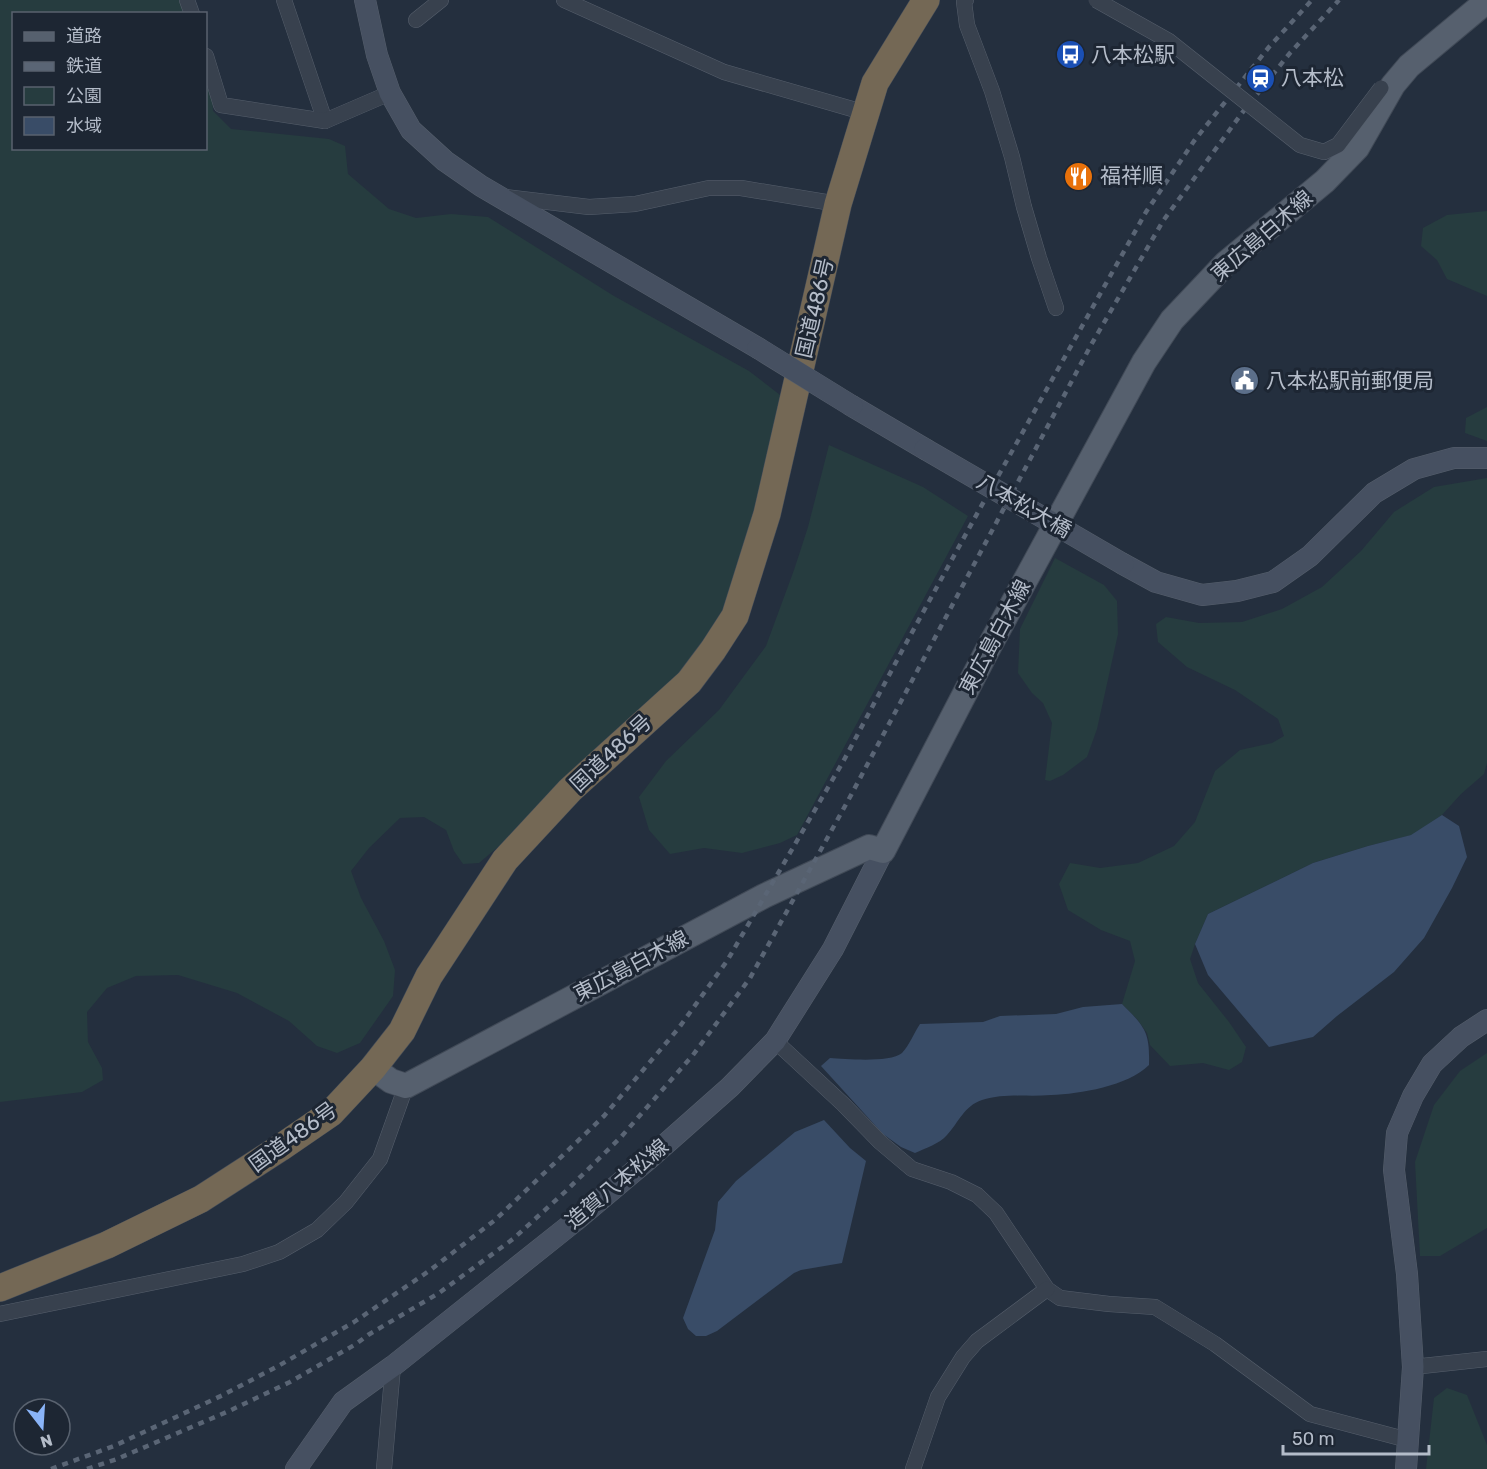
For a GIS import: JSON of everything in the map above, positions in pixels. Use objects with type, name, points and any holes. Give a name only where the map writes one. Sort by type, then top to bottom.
[{"type":"highway","name":"国道486号","points":[[0,1288],[107,1245],[201,1199],[331,1113],[373,1068],[402,1031],[429,976],[505,860],[570,790],[689,682],[713,650],[735,616],[767,514],[838,204],[875,83],[926,0]]},
{"type":"main road","name":"東広島白木線","points":[[406,1086],[764,896],[869,847],[883,851],[989,647],[1144,362],[1172,320],[1226,263],[1325,181],[1357,148],[1387,87],[1487,1]]},
{"type":"main road","points":[[373,1068],[392,1081],[406,1086]]},
{"type":"street","points":[[284,0],[325,122]]},
{"type":"street","name":"八本松大橋","points":[[365,0],[377,55],[390,93],[411,130],[445,162],[481,186],[758,348],[852,406],[1156,582],[1203,595],[1237,591],[1273,582],[1310,555],[1374,493],[1414,469],[1454,458],[1487,458]]},
{"type":"street","points":[[416,20],[441,0]]},
{"type":"street","points":[[564,0],[724,72],[866,113]]},
{"type":"street","points":[[966,0],[964,3],[966,25],[992,91],[1033,238],[1056,308]]},
{"type":"street","points":[[1096,0],[1169,40],[1300,145],[1324,152],[1338,145],[1387,87]]},
{"type":"street","points":[[207,59],[221,105],[325,122],[390,93]]},
{"type":"street","points":[[502,197],[589,207],[635,204],[709,188],[741,188],[838,204]]},
{"type":"street","name":"造賀八本松線","points":[[296,1469],[343,1402],[393,1366],[575,1221],[730,1087],[775,1041],[832,950],[883,851]]},
{"type":"street","points":[[1406,1469],[1413,1367],[1407,1274],[1394,1170],[1397,1133],[1413,1096],[1432,1065],[1461,1037],[1487,1020]]},
{"type":"street","points":[[775,1041],[880,1142],[912,1168],[951,1182],[978,1195],[996,1214],[1047,1289],[1060,1298],[1155,1307],[1215,1344],[1310,1414],[1408,1440]]},
{"type":"street","points":[[0,1314],[243,1264],[279,1252],[316,1230],[346,1202],[380,1159],[406,1086]]},
{"type":"street","points":[[914,1469],[939,1397],[963,1357],[977,1341],[1047,1289]]},
{"type":"street","points":[[1413,1367],[1487,1359]]},
{"type":"street","points":[[384,1469],[393,1366]]},
{"type":"green space","points":[[0,0],[189,0],[193,12],[12,12],[12,150],[207,150],[207,59],[211,73],[213,111],[231,129],[329,139],[345,146],[348,174],[389,209],[416,218],[451,214],[488,217],[614,296],[749,371],[784,398],[734,593],[684,676],[543,809],[479,863],[463,864],[454,851],[446,830],[424,817],[400,818],[369,848],[351,871],[361,898],[384,941],[395,970],[393,996],[360,1043],[337,1053],[317,1046],[289,1021],[237,993],[178,975],[136,976],[107,988],[87,1012],[88,1042],[102,1068],[103,1080],[82,1092],[0,1102]]},
{"type":"green space","points":[[1487,211],[1487,296],[1447,279],[1437,260],[1421,246],[1423,228],[1447,215]]},
{"type":"green space","points":[[1487,407],[1487,441],[1465,433],[1466,418]]},
{"type":"green space","points":[[829,445],[923,487],[968,516],[797,835],[780,843],[742,853],[704,848],[670,854],[649,830],[639,797],[666,761],[719,710],[766,646],[808,527]]},
{"type":"green space","points":[[1487,478],[1487,763],[1484,774],[1442,815],[1412,835],[1313,863],[1208,914],[1190,959],[1198,983],[1246,1047],[1242,1062],[1229,1070],[1203,1063],[1170,1066],[1150,1045],[1147,1033],[1122,1004],[1135,961],[1130,941],[1101,930],[1068,910],[1059,884],[1070,863],[1100,868],[1138,863],[1174,846],[1195,822],[1215,771],[1240,750],[1272,743],[1284,736],[1278,719],[1235,690],[1187,667],[1158,642],[1156,624],[1166,617],[1199,623],[1242,622],[1282,609],[1322,587],[1361,551],[1394,512],[1434,487]]},
{"type":"green space","points":[[1055,558],[1104,585],[1117,601],[1118,634],[1097,729],[1087,757],[1063,775],[1050,781],[1045,780],[1052,723],[1043,703],[1032,693],[1018,673],[1020,629]]},
{"type":"green space","points":[[1487,1053],[1487,1228],[1440,1256],[1420,1256],[1415,1162],[1434,1105],[1460,1071]]},
{"type":"green space","points":[[1447,1388],[1467,1395],[1487,1445],[1487,1469],[1426,1469],[1434,1398]]},
{"type":"water","points":[[1442,815],[1459,826],[1467,857],[1424,938],[1394,972],[1313,1037],[1269,1047],[1208,975],[1195,944],[1208,914],[1313,863],[1411,835]]},
{"type":"water","points":[[1122,1004],[1141,1025],[1147,1037],[1149,1065],[1140,1072],[1103,1088],[1089,1091],[982,1100],[966,1110],[944,1138],[915,1153],[901,1147],[883,1134],[821,1066],[830,1058],[868,1060],[896,1056],[905,1050],[920,1024],[983,1022],[1000,1016],[1056,1014],[1083,1007]]},
{"type":"water","points":[[824,1120],[850,1148],[866,1161],[842,1263],[794,1273],[717,1331],[706,1336],[696,1336],[688,1329],[683,1318],[715,1230],[718,1202],[736,1181],[795,1132]]},
{"type":"railway","points":[[51,1469],[114,1446],[223,1395],[354,1322],[429,1271],[495,1220],[604,1116],[678,1029],[727,961],[844,760],[978,512],[1146,212],[1194,141],[1269,47],[1312,0]]},
{"type":"railway","points":[[87,1469],[117,1459],[290,1382],[439,1293],[513,1239],[567,1190],[621,1137],[693,1055],[750,978],[850,797],[1091,345],[1163,221],[1242,113],[1290,53],[1339,0]]},
{"type":"place","name":"八本松駅","points":[[1070,55]]},
{"type":"place","name":"八本松","points":[[1260,78]]},
{"type":"place","name":"福祥順","points":[[1079,176]]},
{"type":"place","name":"八本松駅前郵便局","points":[[1245,381]]}]
